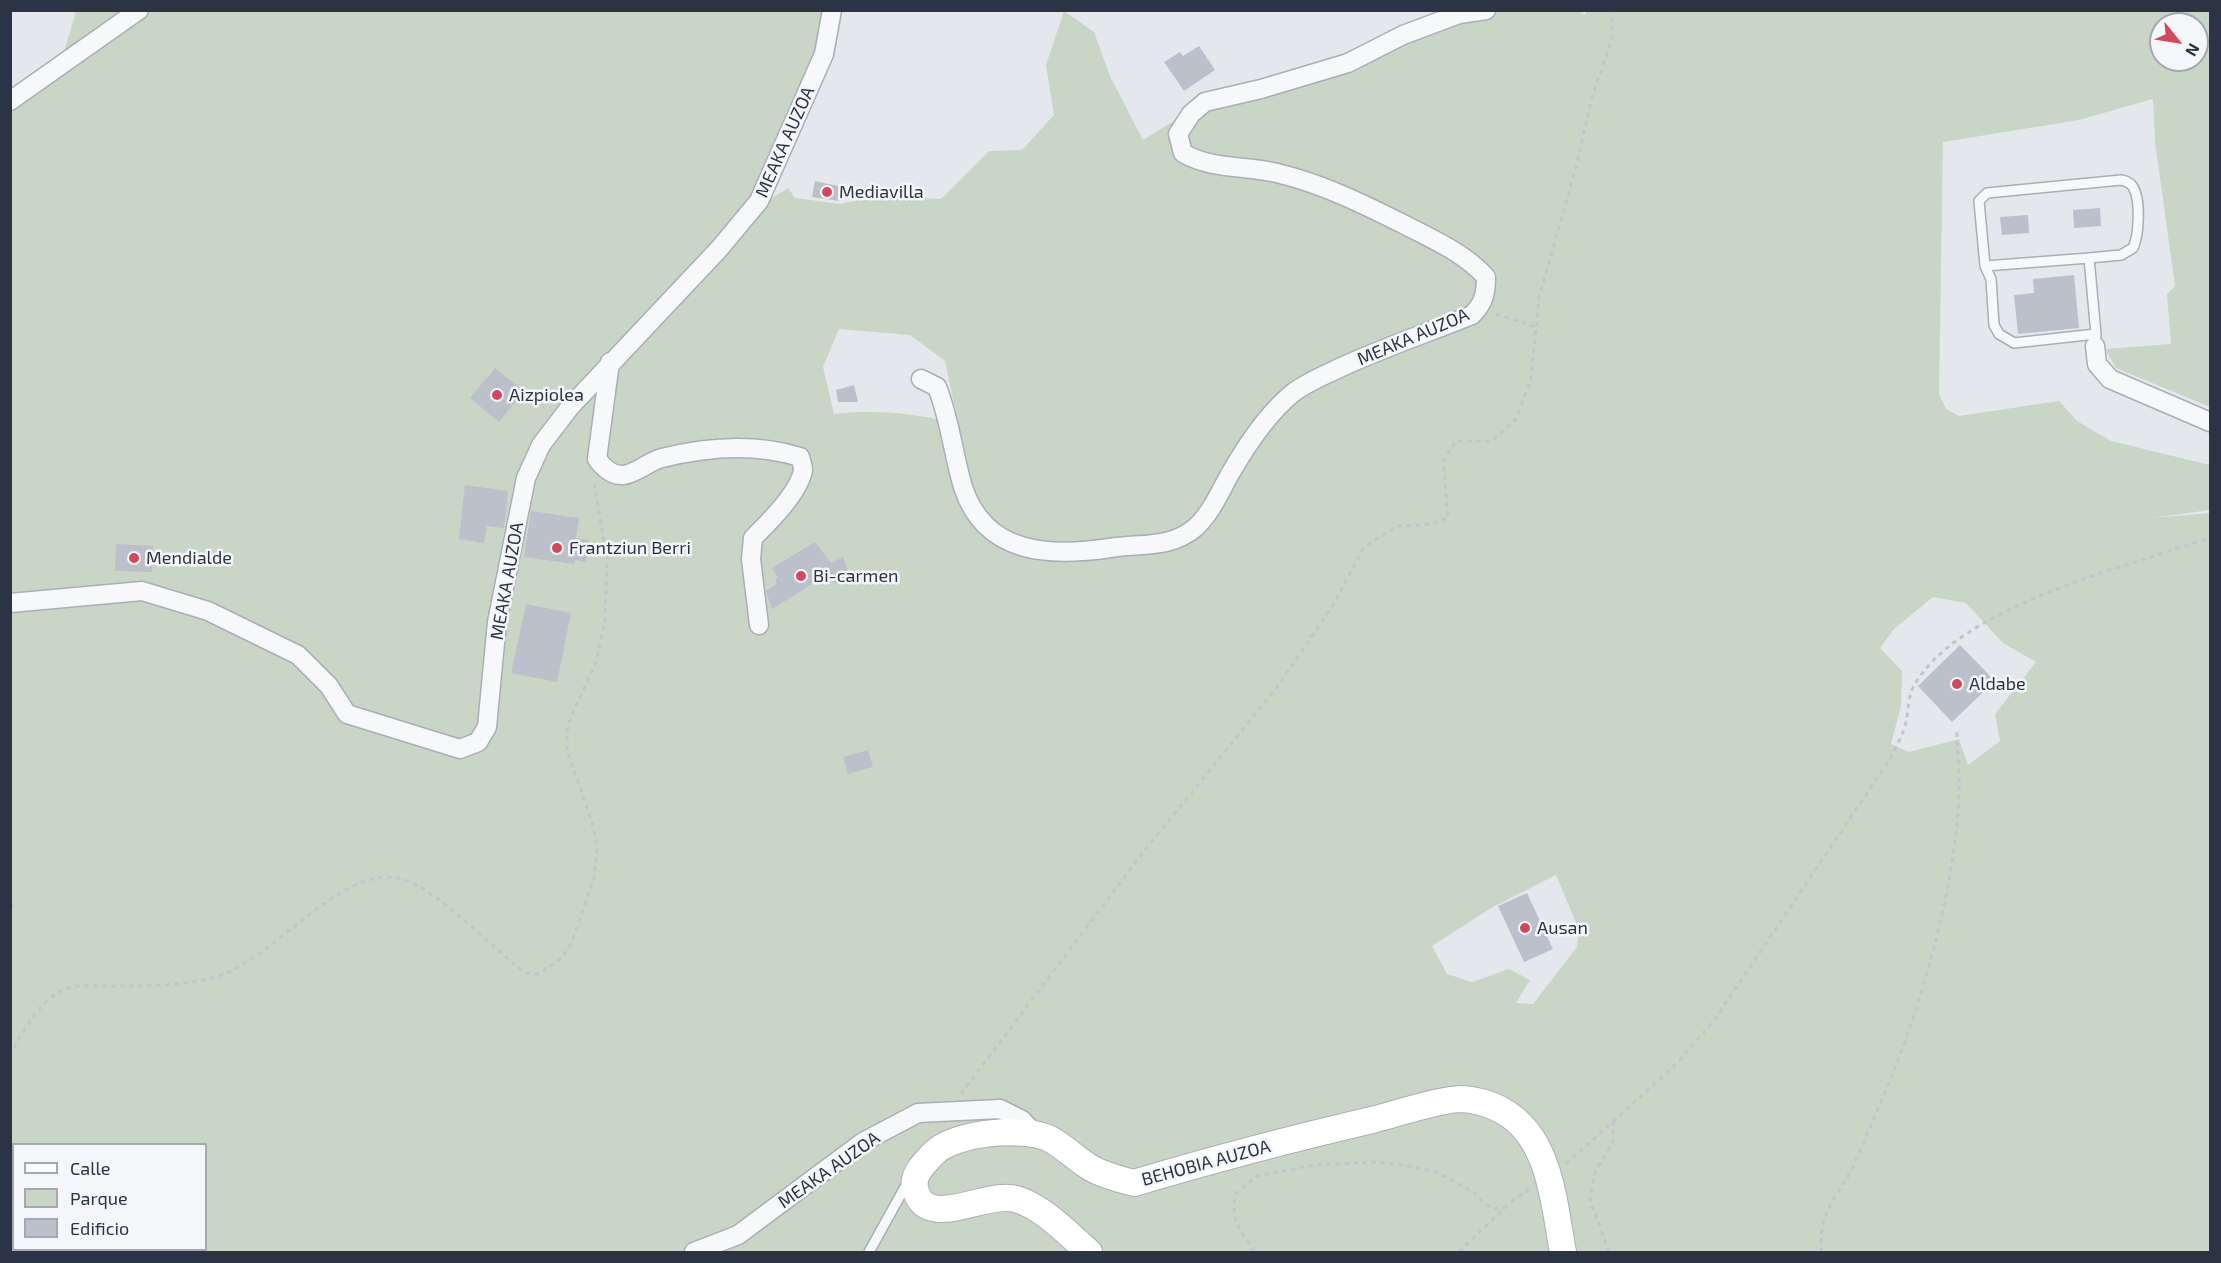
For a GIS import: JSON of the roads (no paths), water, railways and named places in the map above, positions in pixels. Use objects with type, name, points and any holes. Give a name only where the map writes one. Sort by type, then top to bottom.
[{"type":"street","points":[[10,101],[139,10]]},
{"type":"street","name":"MEAKA AUZOA","points":[[10,603],[142,591],[208,611],[298,655],[329,686],[347,714],[460,749],[478,742],[487,727],[497,622],[526,478],[541,445],[570,407],[610,362],[719,249],[759,201],[824,54],[832,10]]},
{"type":"street","name":"MEAKA AUZOA","points":[[921,380],[937,387],[945,407],[964,488],[973,512],[992,533],[1008,542],[1050,552],[1073,554],[1173,542],[1195,528],[1209,512],[1244,453],[1279,407],[1295,392],[1392,344],[1472,315],[1481,305],[1486,293],[1486,277],[1472,262],[1444,245],[1341,193],[1276,173],[1200,163],[1183,153],[1178,134],[1191,114],[1205,102],[1262,89],[1348,63],[1403,35],[1459,14],[1486,10]]},
{"type":"street","points":[[2095,340],[2097,364],[2110,379],[2211,422]]},
{"type":"street","points":[[610,362],[597,459],[605,470],[624,475],[660,458],[724,447],[783,452],[800,456],[803,470],[796,484],[775,516],[753,538],[751,559],[759,625]]},
{"type":"street","name":"BEHOBIA AUZOA","points":[[914,1181],[920,1168],[938,1149],[962,1138],[979,1134],[1035,1134],[1050,1140],[1100,1173],[1134,1183],[1322,1132],[1459,1099],[1494,1107],[1522,1126],[1537,1146],[1549,1179],[1563,1252]]},
{"type":"street","name":"MEAKA AUZOA","points":[[694,1252],[738,1235],[863,1142],[918,1113],[1000,1110],[1022,1120],[1035,1134]]},
{"type":"street","points":[[914,1181],[917,1196],[925,1205],[940,1210],[996,1197],[1015,1199],[1036,1208],[1089,1252]]},
{"type":"lane","points":[[1984,266],[2121,255],[2133,248],[2139,228],[2134,189],[2130,183],[2121,180],[1987,193],[1979,201],[1978,212],[1984,266],[1991,279],[1994,325],[1999,334],[2014,343],[2095,340],[2090,258]]},
{"type":"lane","points":[[869,1252],[905,1187],[914,1181]]},
{"type":"place","name":"Mediavilla","points":[[827,192]]},
{"type":"place","name":"Aizpiolea","points":[[497,395]]},
{"type":"place","name":"Frantziun Berri","points":[[557,548]]},
{"type":"place","name":"Mendialde","points":[[134,558]]},
{"type":"place","name":"Bi-carmen","points":[[801,576]]},
{"type":"place","name":"Aldabe","points":[[1957,684]]},
{"type":"place","name":"Ausan","points":[[1525,928]]}]
